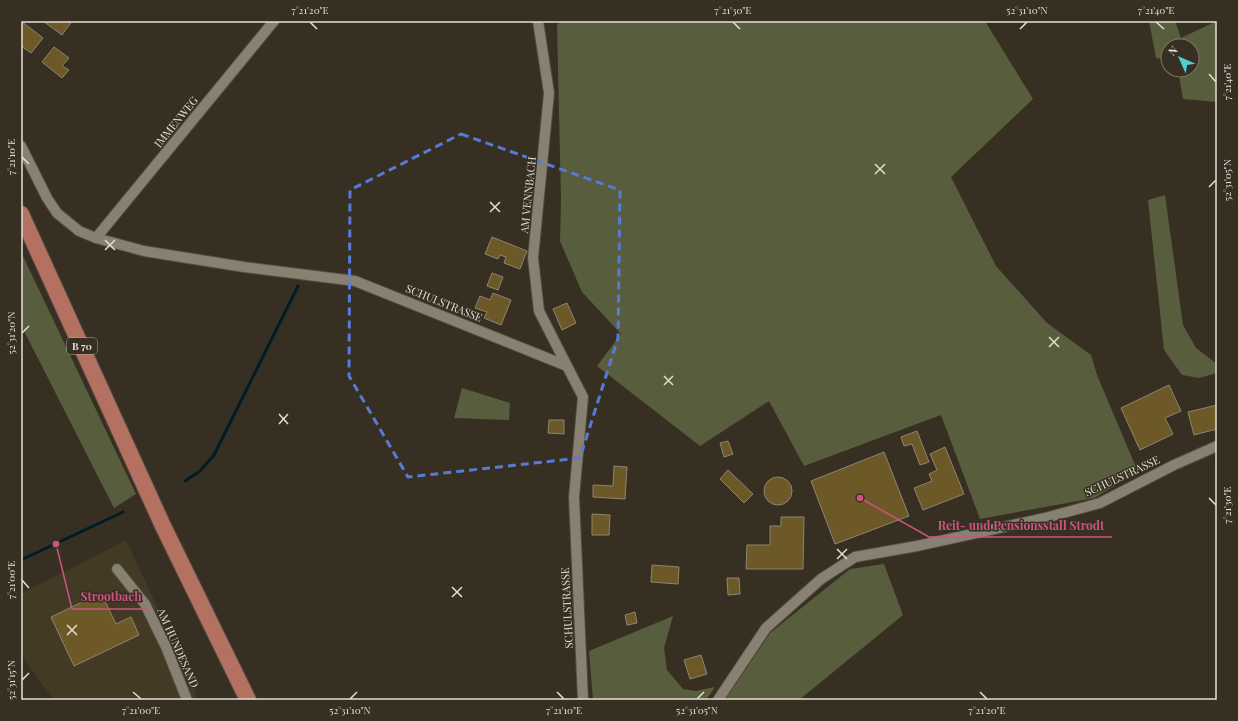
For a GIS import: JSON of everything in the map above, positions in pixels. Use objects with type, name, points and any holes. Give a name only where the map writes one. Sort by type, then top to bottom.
[{"type":"main road","name":"B 70","points":[[21,214],[163,526],[248,700]]},
{"type":"street","name":"IMMENWEG","points":[[96,238],[274,21]]},
{"type":"street","name":"AM VENNBACH","points":[[538,21],[549,93],[533,258],[539,311],[567,366]]},
{"type":"street","name":"SCHULSTRASSE","points":[[21,146],[47,198],[57,213],[79,231],[96,238],[144,251],[228,265],[355,281],[567,366],[583,396],[574,497],[583,700]]},
{"type":"street","name":"SCHULSTRASSE","points":[[718,700],[766,628],[821,579],[855,557],[917,546],[1046,518],[1100,503],[1174,465],[1217,446]]},
{"type":"street","name":"AM HUNDESAND","points":[[117,569],[145,604],[166,647],[187,700]]},
{"type":"highlighted area","points":[[461,134],[620,190],[618,338],[580,458],[408,477],[349,376],[350,190]]},
{"type":"shaded area","points":[[126,540],[195,688],[196,700],[54,700],[21,655],[21,594]]},
{"type":"green space","points":[[562,21],[985,21],[1033,99],[951,177],[996,266],[1047,323],[1091,355],[1097,375],[1138,472],[1094,498],[980,519],[941,415],[804,466],[769,401],[700,446],[597,366],[621,334],[582,292],[560,241],[561,199],[557,25]]},
{"type":"green space","points":[[1149,21],[1175,21],[1181,38],[1160,38],[1160,59],[1156,58]]},
{"type":"green space","points":[[1217,21],[1217,102],[1183,99],[1179,78],[1200,78],[1200,38],[1181,38]]},
{"type":"green space","points":[[1165,195],[1183,325],[1196,348],[1217,364],[1217,373],[1199,378],[1182,375],[1164,350],[1148,200]]},
{"type":"green space","points":[[21,252],[136,494],[114,508],[21,325]]},
{"type":"green space","points":[[462,388],[510,403],[509,420],[454,418]]},
{"type":"green space","points":[[884,564],[903,615],[799,700],[725,700],[770,633],[850,569]]},
{"type":"green space","points":[[673,616],[664,648],[667,670],[683,689],[696,691],[715,687],[706,700],[593,700],[589,651]]},
{"type":"building","points":[[21,21],[43,38],[31,53],[21,46]]},
{"type":"building","points":[[43,21],[72,21],[62,35]]},
{"type":"building","points":[[54,47],[69,58],[62,66],[69,70],[62,78],[42,62]]},
{"type":"building","points":[[492,237],[527,251],[520,269],[504,263],[506,257],[500,255],[498,259],[485,254]]},
{"type":"building","points":[[492,273],[503,277],[498,290],[487,286]]},
{"type":"building","points":[[493,293],[511,300],[501,325],[484,318],[487,312],[475,308],[480,296],[490,300]]},
{"type":"building","points":[[567,303],[576,323],[562,330],[553,309]]},
{"type":"building","points":[[1169,385],[1181,411],[1165,418],[1173,434],[1140,450],[1121,408]]},
{"type":"building","points":[[1217,405],[1217,429],[1194,435],[1188,412]]},
{"type":"building","points":[[549,420],[564,420],[564,434],[548,433]]},
{"type":"building","points":[[917,431],[929,462],[920,465],[912,444],[904,446],[901,437]]},
{"type":"building","points":[[728,441],[733,454],[724,457],[720,443]]},
{"type":"building","points":[[945,447],[964,494],[923,510],[914,488],[932,481],[929,474],[937,470],[930,454]]},
{"type":"building","points":[[884,452],[909,516],[835,544],[811,481]]},
{"type":"building","points":[[614,466],[627,467],[625,499],[593,497],[593,485],[613,486]]},
{"type":"building","points":[[728,470],[753,494],[744,503],[720,479]]},
{"type":"building","points":[[778,477],[788,481],[792,491],[788,501],[778,505],[768,501],[764,491],[768,481]]},
{"type":"building","points":[[592,514],[610,515],[609,535],[592,535]]},
{"type":"building","points":[[781,517],[804,517],[803,569],[746,569],[747,545],[770,545],[770,526],[781,526]]},
{"type":"building","points":[[652,565],[679,567],[678,584],[651,582]]},
{"type":"building","points":[[727,578],[739,578],[740,594],[728,595]]},
{"type":"building","points":[[101,593],[116,624],[131,617],[139,635],[74,666],[51,617]]},
{"type":"building","points":[[635,612],[637,623],[627,625],[625,615]]},
{"type":"building","points":[[701,655],[707,674],[690,679],[684,660]]},
{"type":"waterway","points":[[185,481],[200,471],[214,455],[298,286]]},
{"type":"waterway","points":[[21,560],[123,512]]},
{"type":"place","name":"Reit- und Pensionsstall Strodt","points":[[860,498]]},
{"type":"place","name":"Strootbach","points":[[56,544]]}]
